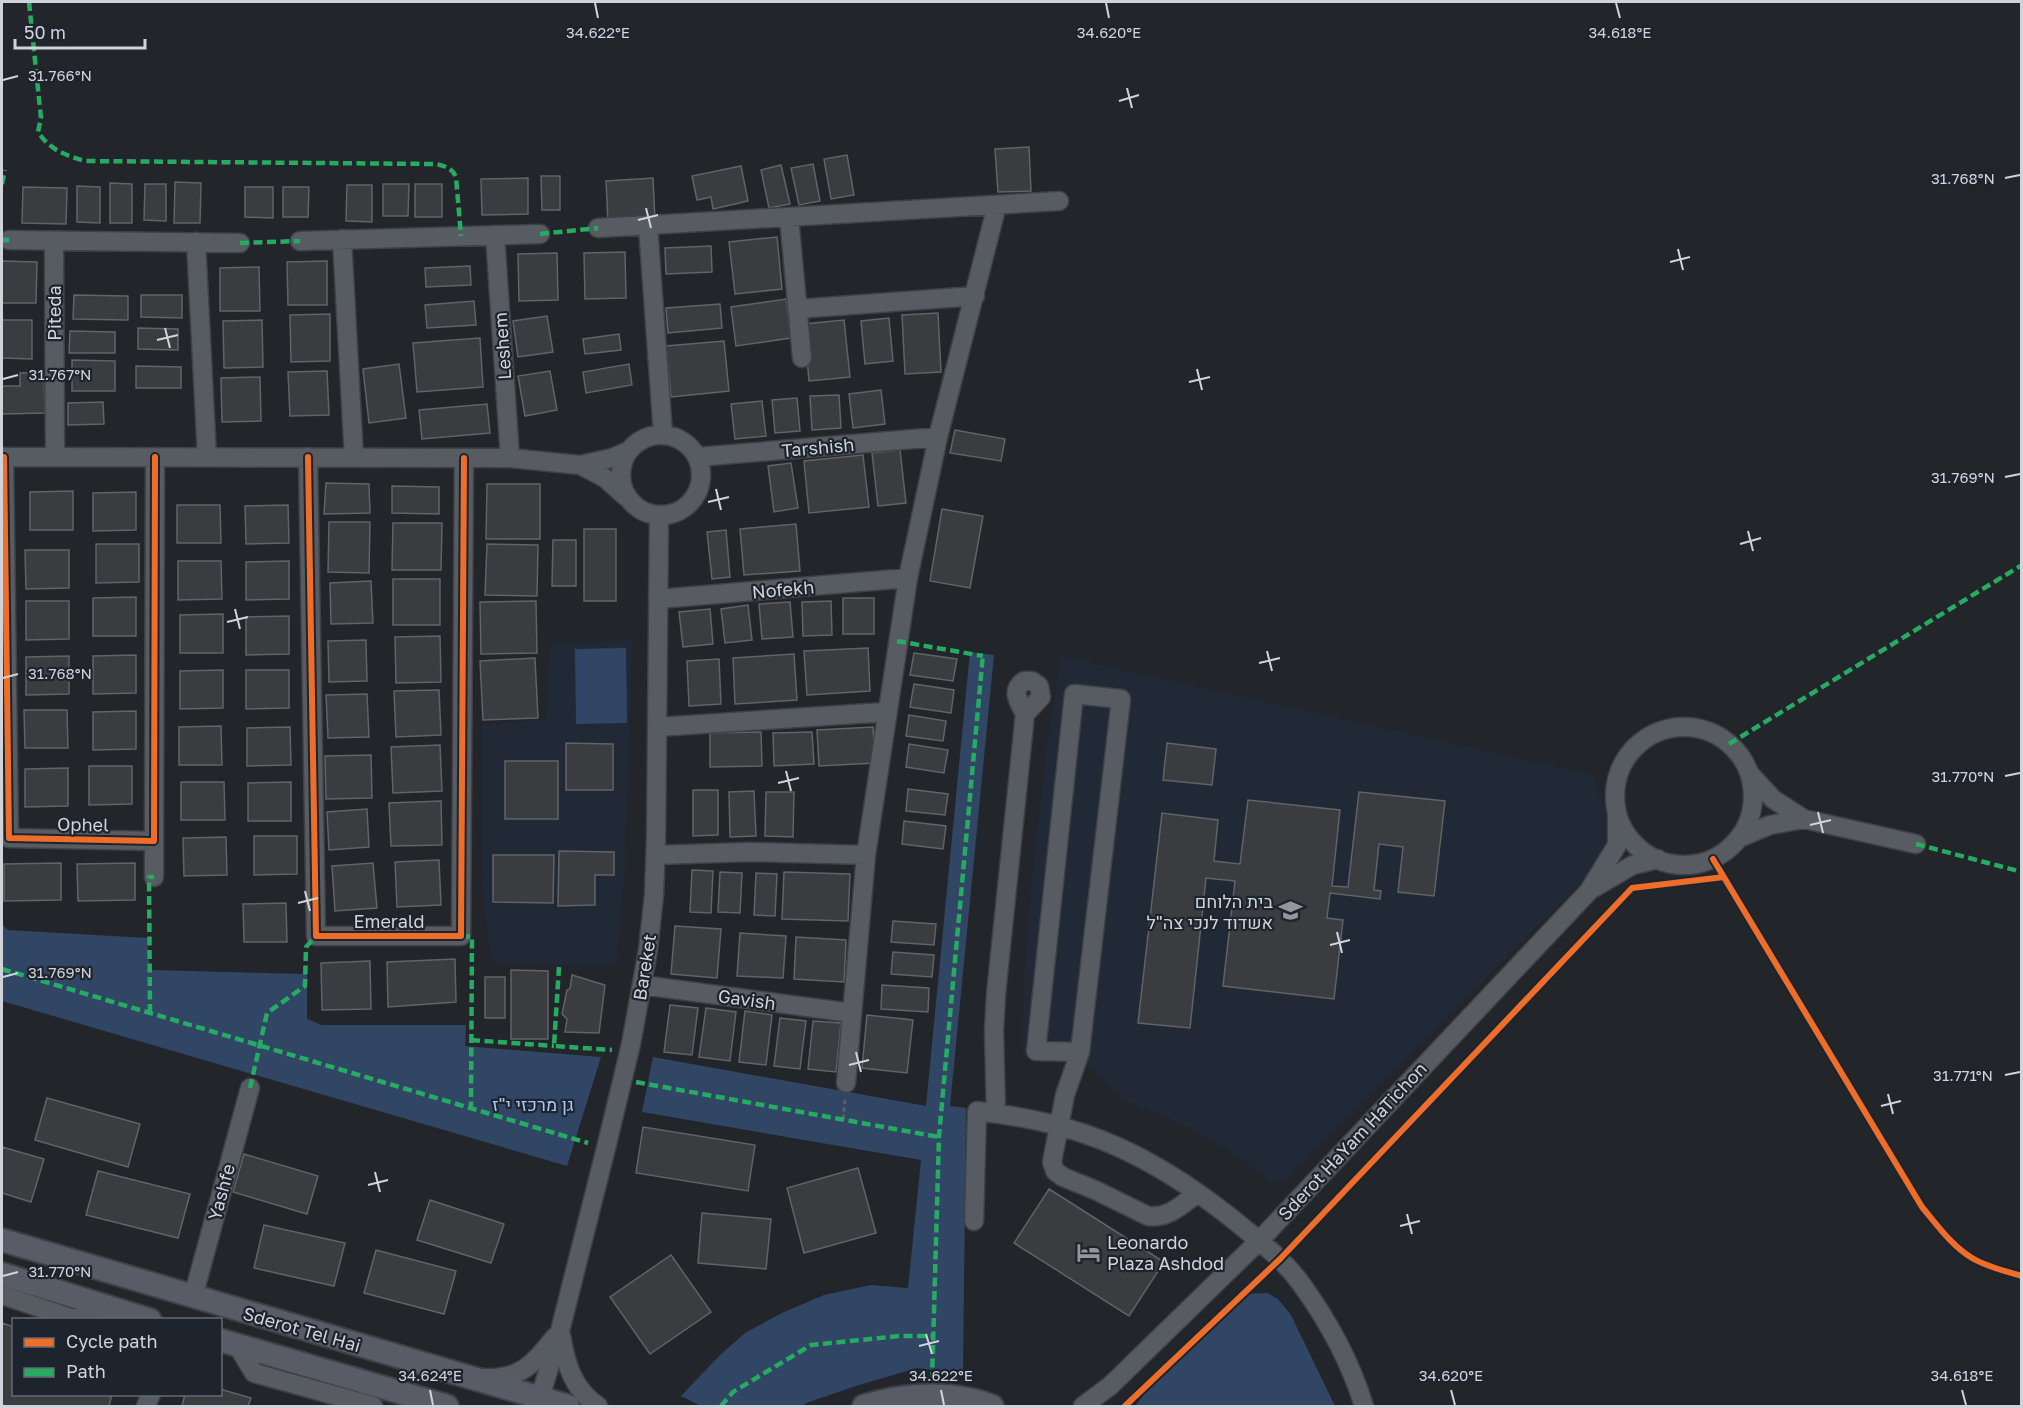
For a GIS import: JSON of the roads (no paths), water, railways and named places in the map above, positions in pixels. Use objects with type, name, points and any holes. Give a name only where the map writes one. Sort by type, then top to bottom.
[{"type":"main road","name":"Sderot Tel Hai","points":[[2,1240],[465,1376],[541,1402],[568,1407]]},
{"type":"main road","points":[[2,1274],[144,1318]]},
{"type":"main road","name":"Sderot Tel Hai","points":[[229,1343],[447,1407]]},
{"type":"main road","points":[[864,1407],[883,1401],[932,1395],[981,1402],[992,1407]]},
{"type":"street","points":[[598,228],[1059,201]]},
{"type":"street","points":[[846,1083],[866,855],[908,578],[938,437],[997,205]]},
{"type":"street","points":[[789,217],[802,358]]},
{"type":"street","points":[[648,226],[663,434]]},
{"type":"street","points":[[300,241],[540,234]]},
{"type":"street","name":"Leshem","points":[[495,235],[510,458]]},
{"type":"street","points":[[342,239],[354,458]]},
{"type":"street","points":[[9,240],[240,243]]},
{"type":"street","name":"Piteda","points":[[54,241],[55,457]]},
{"type":"street","points":[[196,242],[207,457]]},
{"type":"street","points":[[798,309],[975,296]]},
{"type":"street","points":[[580,465],[605,478],[636,507],[647,513],[659,515],[673,513],[685,507],[694,497],[700,484],[701,471],[692,448],[684,441],[663,434],[650,436],[637,442],[622,462],[620,475],[622,488],[628,499]]},
{"type":"street","name":"Tarshish","points":[[697,457],[938,437]]},
{"type":"street","points":[[3,457],[510,458],[580,465],[612,458],[628,451]]},
{"type":"street","name":"Ophel","points":[[3,457],[9,838],[154,841]]},
{"type":"street","points":[[154,877],[155,457]]},
{"type":"street","name":"Emerald","points":[[308,457],[316,936],[461,936],[464,458]]},
{"type":"street","name":"Bareket","points":[[541,1402],[561,1331],[631,1044],[648,950],[656,855],[659,515]]},
{"type":"street","name":"Nofekh","points":[[658,599],[908,578]]},
{"type":"street","points":[[1080,1052],[1036,1051],[1074,694],[1121,699],[1080,1052],[1065,1095],[1052,1162],[1055,1171],[1063,1177],[1148,1216],[1158,1217],[1169,1214],[1198,1193]]},
{"type":"street","points":[[657,727],[886,712]]},
{"type":"street","points":[[996,1113],[994,1032],[996,994],[1025,714]]},
{"type":"street","points":[[1750,774],[1753,791],[1748,824],[1739,838],[1713,859],[1694,864],[1673,864],[1658,859],[1637,847],[1625,832],[1617,813],[1615,794],[1618,775],[1627,757],[1641,742],[1658,732],[1677,728],[1697,728],[1729,744],[1742,759],[1750,774],[1773,799],[1804,819],[1916,844]]},
{"type":"street","name":"Sderot HaYam HaTichon","points":[[1083,1407],[1110,1386],[1258,1241],[1589,891],[1617,845],[1617,813]]},
{"type":"street","points":[[1739,838],[1770,825],[1804,819]]},
{"type":"street","points":[[656,855],[750,852],[866,855]]},
{"type":"street","name":"Sderot HaYam HaTichon","points":[[1589,891],[1633,865],[1658,859]]},
{"type":"street","name":"Gavish","points":[[642,985],[852,1014]]},
{"type":"street","name":"Yashfe","points":[[193,1297],[250,1088]]},
{"type":"street","points":[[974,1221],[977,1111],[1058,1126],[1125,1150],[1198,1193],[1272,1251],[1302,1284],[1328,1326],[1349,1368],[1364,1407]]},
{"type":"street","points":[[2,1295],[71,1318]]},
{"type":"street","points":[[78,1318],[116,1309]]},
{"type":"street","points":[[465,1376],[496,1379],[524,1370],[534,1363],[561,1331]]},
{"type":"street","points":[[561,1331],[568,1369],[583,1393],[598,1407]]},
{"type":"street","points":[[229,1343],[255,1373],[373,1407]]},
{"type":"street","name":"Sderot HaYam HaTichon","points":[[1100,1407],[1110,1386]]},
{"type":"place","name":"בית הלוחם אשדוד לנכי צה\"ל","points":[[1291,911]]},
{"type":"place","name":"Leonardo Plaza Ashdod","points":[[1089,1252]]},
{"type":"park label","name":"גן מרכזי י\"ז","points":[[533,1104]]}]
